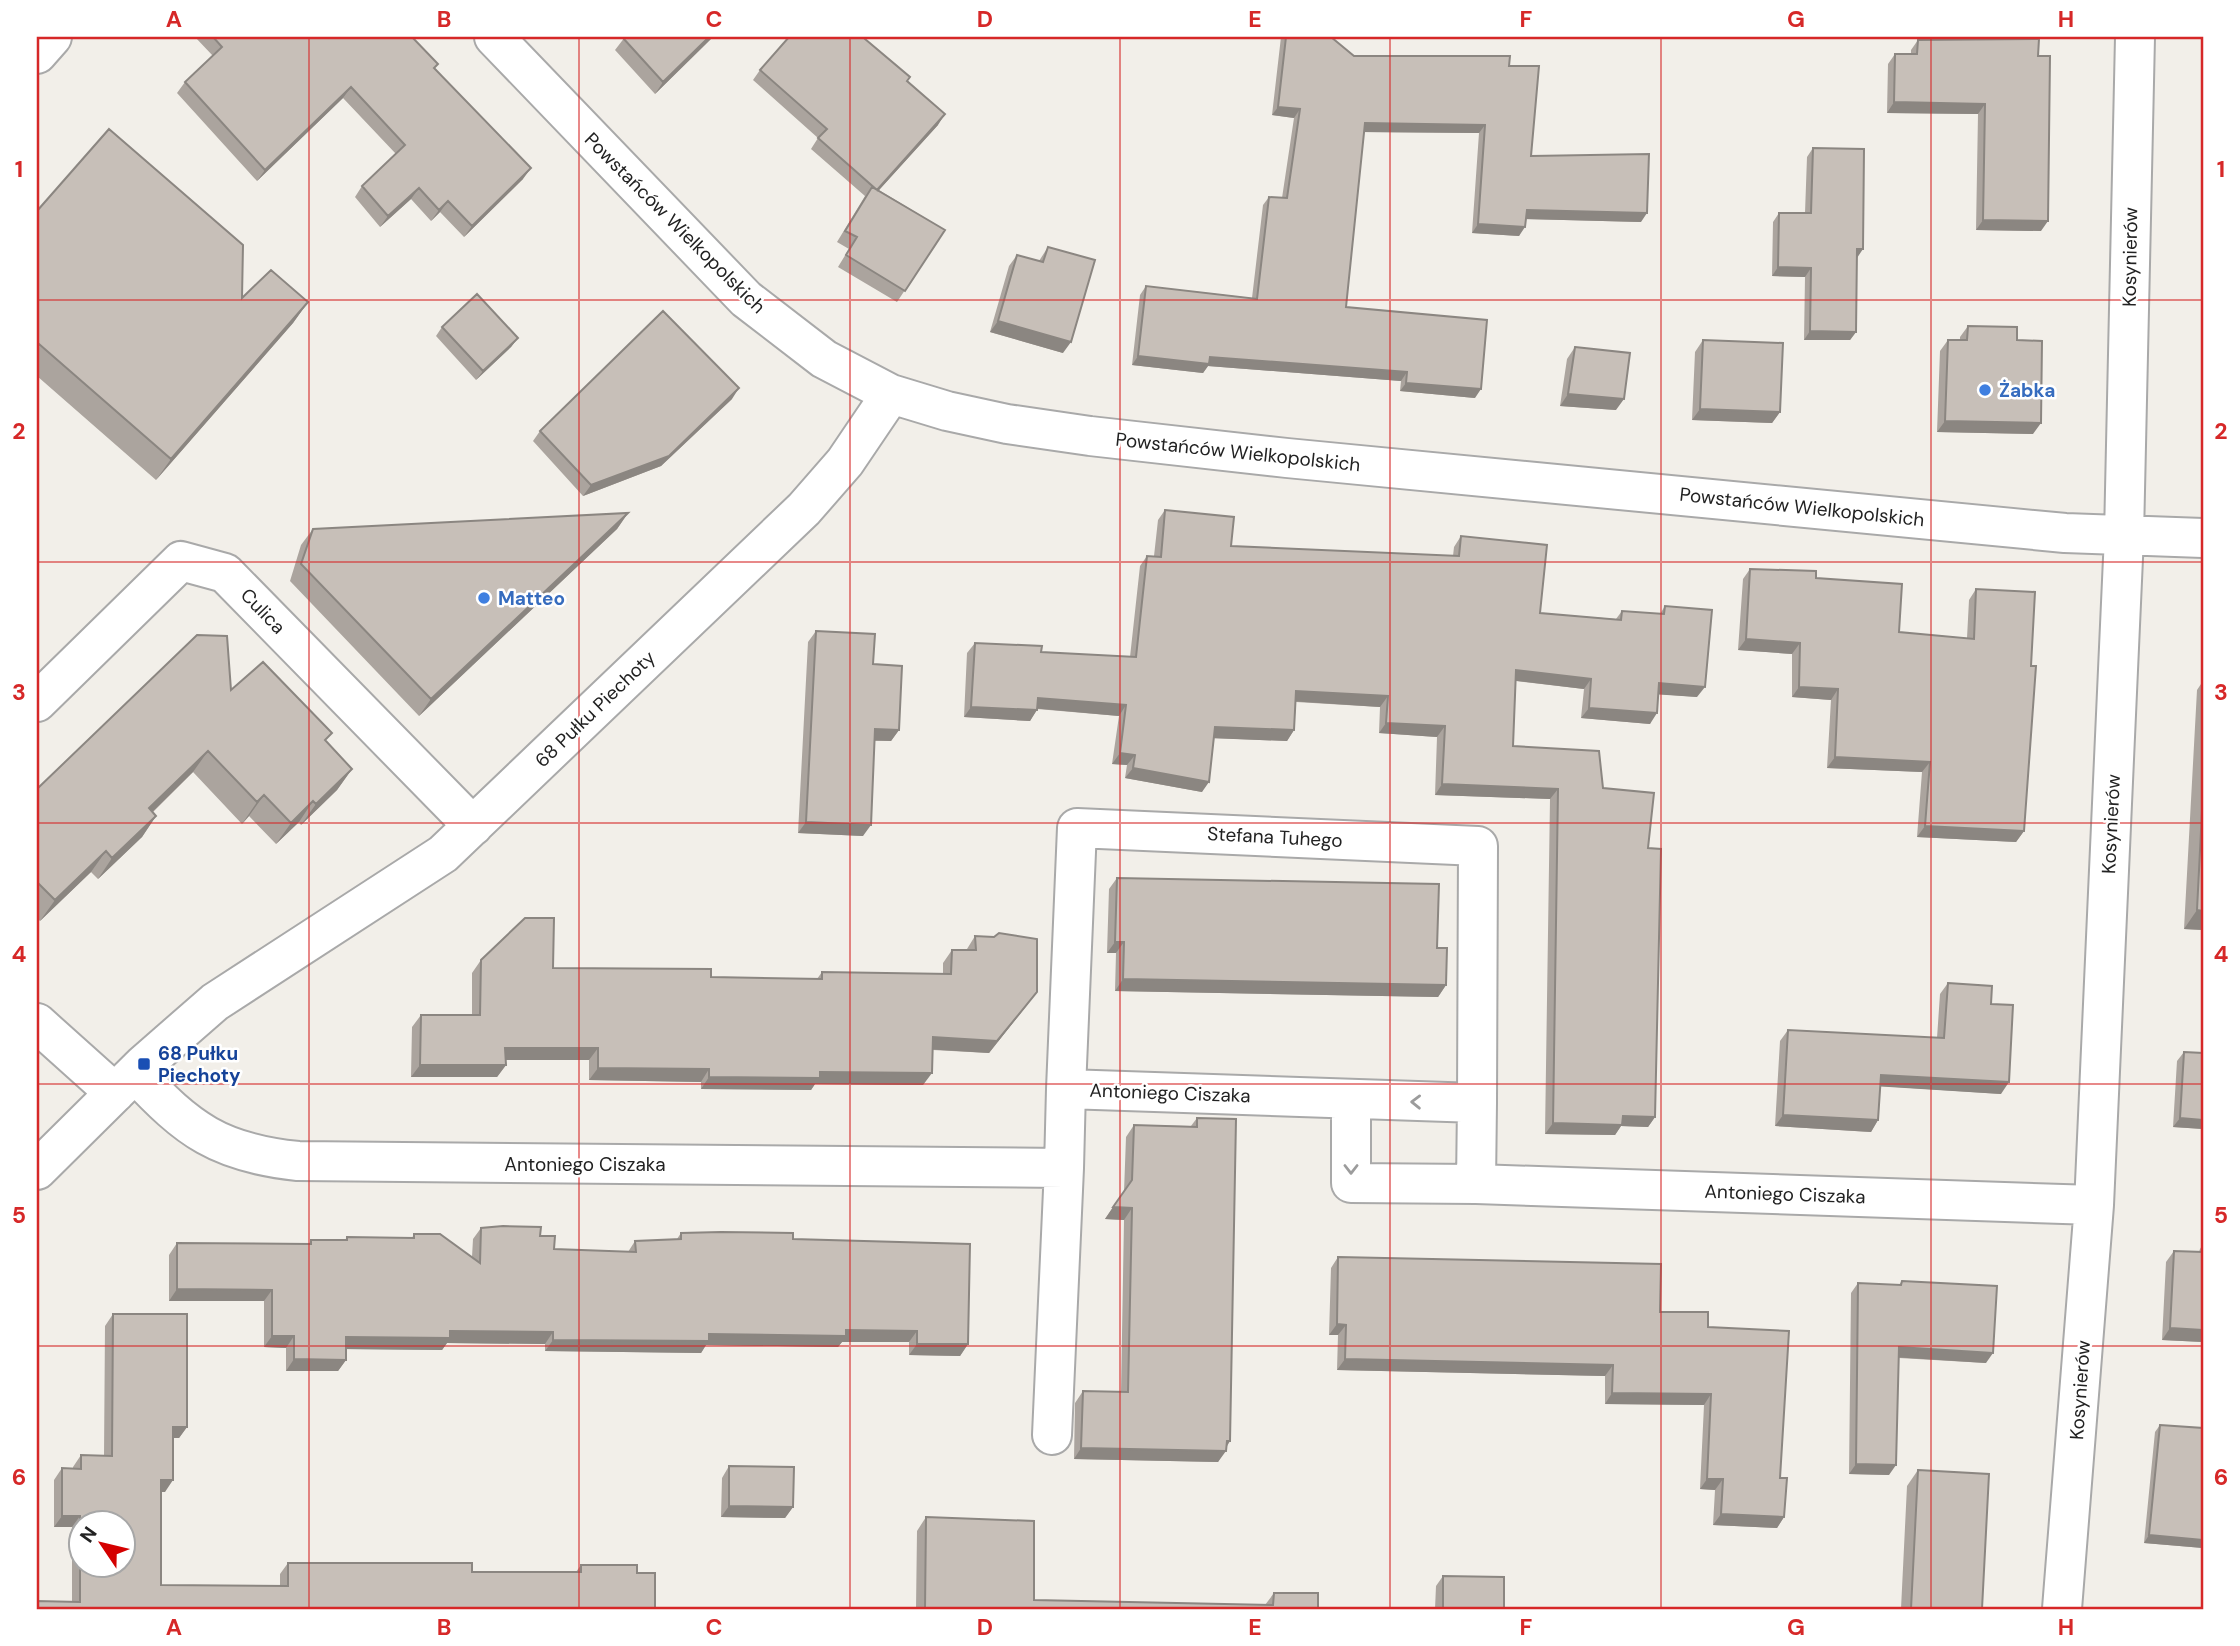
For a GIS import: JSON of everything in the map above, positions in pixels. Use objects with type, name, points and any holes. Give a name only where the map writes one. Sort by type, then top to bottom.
[{"type":"street","points":[[37,54],[52,37]]},
{"type":"street","name":"Powstańców Wielkopolskich","points":[[494,37],[746,299],[824,359],[891,394],[947,411],[1007,424],[1090,436],[2124,536],[2203,538]]},
{"type":"street","name":"Kosynierów","points":[[2062,1609],[2094,1205],[2124,536],[2135,37]]},
{"type":"street","name":"68 Pułku Piechoty","points":[[37,1170],[125,1083],[215,1002],[393,889],[443,854],[804,509],[845,461],[891,394]]},
{"type":"street","name":"Culica","points":[[37,702],[181,561],[225,573],[473,826]]},
{"type":"street","name":"Stefana Tuhego","points":[[1066,1089],[1077,828],[1478,846],[1477,1103]]},
{"type":"street","name":"Antoniego Ciszaka","points":[[37,1023],[201,1134],[231,1149],[260,1157],[298,1161],[1063,1168]]},
{"type":"street","name":"Antoniego Ciszaka","points":[[1052,1435],[1066,1089],[1352,1101],[1477,1103]]},
{"type":"street","name":"Antoniego Ciszaka","points":[[1352,1101],[1352,1183],[1476,1184],[2094,1205]]},
{"type":"street","points":[[1476,1184],[1477,1103]]},
{"type":"building","points":[[213,37],[412,37],[438,64],[434,68],[531,168],[472,226],[448,201],[439,210],[419,188],[388,216],[362,186],[405,145],[351,87],[265,170],[185,82],[222,47]]},
{"type":"building","points":[[709,37],[663,82],[623,38]]},
{"type":"building","points":[[789,37],[866,37],[865,39],[910,77],[907,81],[945,114],[877,190],[818,138],[827,129],[760,70]]},
{"type":"building","points":[[1286,37],[1331,37],[1354,56],[1510,56],[1509,66],[1539,66],[1531,156],[1649,154],[1647,213],[1527,210],[1525,227],[1478,224],[1485,125],[1365,123],[1346,307],[1487,320],[1481,389],[1406,383],[1407,372],[1210,357],[1209,364],[1138,356],[1146,286],[1257,299],[1269,197],[1287,198],[1300,109],[1278,107]]},
{"type":"building","points":[[2039,39],[2038,56],[2050,56],[2048,221],[1983,220],[1985,104],[1894,102],[1895,54],[1917,54],[1918,40]]},
{"type":"building","points":[[109,129],[243,245],[242,298],[271,270],[308,302],[171,459],[39,344],[37,347],[37,211]]},
{"type":"building","points":[[1813,148],[1864,149],[1863,249],[1857,249],[1856,332],[1810,331],[1811,268],[1778,267],[1779,213],[1811,213]]},
{"type":"building","points":[[872,187],[945,230],[905,291],[846,255],[857,237],[845,231]]},
{"type":"building","points":[[1048,247],[1095,260],[1071,342],[998,321],[1017,255],[1043,262]]},
{"type":"building","points":[[477,294],[518,338],[483,371],[442,327]]},
{"type":"building","points":[[663,311],[739,388],[669,456],[591,485],[540,431]]},
{"type":"building","points":[[1968,326],[2017,327],[2017,340],[2042,341],[2041,423],[1945,421],[1948,340],[1967,340]]},
{"type":"building","points":[[1703,340],[1783,343],[1780,412],[1700,409]]},
{"type":"building","points":[[1575,347],[1630,353],[1624,399],[1568,394]]},
{"type":"building","points":[[1165,510],[1234,517],[1231,546],[1459,556],[1461,536],[1547,545],[1540,613],[1621,620],[1622,611],[1664,614],[1665,606],[1712,610],[1705,687],[1659,683],[1657,713],[1589,708],[1591,679],[1516,670],[1513,746],[1599,751],[1603,788],[1654,793],[1648,848],[1661,849],[1655,1117],[1623,1116],[1622,1125],[1553,1123],[1558,789],[1442,784],[1445,726],[1386,723],[1388,696],[1296,691],[1294,730],[1215,727],[1209,782],[1133,768],[1135,755],[1120,753],[1126,705],[1038,698],[1037,710],[971,707],[975,643],[1042,646],[1041,652],[1136,657],[1147,556],[1161,557]]},
{"type":"building","points":[[628,513],[431,699],[301,564],[313,529]]},
{"type":"building","points":[[1750,569],[1816,571],[1816,578],[1902,584],[1899,632],[1974,639],[1976,589],[2035,592],[2031,666],[2036,666],[2024,831],[1925,826],[1930,762],[1835,757],[1838,689],[1799,687],[1800,643],[1746,639]]},
{"type":"building","points":[[816,631],[875,634],[873,664],[902,666],[899,730],[875,729],[871,825],[806,822]]},
{"type":"building","points":[[197,635],[227,636],[231,690],[263,662],[332,733],[325,740],[352,769],[316,804],[313,801],[291,823],[264,795],[257,802],[208,751],[149,808],[156,816],[112,858],[106,851],[55,900],[37,882],[37,789]]},
{"type":"building","points":[[2203,791],[2203,911],[2197,910]]},
{"type":"building","points":[[1117,878],[1439,884],[1437,948],[1447,948],[1446,985],[1123,979],[1124,942],[1115,942]]},
{"type":"building","points":[[525,918],[554,918],[553,968],[711,969],[711,977],[822,979],[822,972],[951,974],[952,950],[976,950],[975,936],[994,937],[999,933],[1037,939],[1037,992],[997,1041],[933,1037],[932,1073],[820,1072],[820,1078],[709,1077],[709,1069],[598,1068],[598,1048],[505,1048],[506,1065],[420,1065],[421,1015],[480,1015],[481,960]]},
{"type":"building","points":[[1948,983],[1992,986],[1991,1004],[2013,1005],[2009,1082],[1881,1075],[1878,1120],[1783,1115],[1788,1030],[1944,1038]]},
{"type":"building","points":[[2184,1052],[2203,1053],[2203,1120],[2180,1118]]},
{"type":"building","points":[[1197,1118],[1236,1119],[1230,1441],[1227,1441],[1226,1451],[1081,1448],[1083,1391],[1128,1392],[1132,1208],[1113,1207],[1132,1180],[1134,1125],[1197,1127]]},
{"type":"building","points":[[541,1227],[540,1236],[555,1236],[554,1249],[636,1252],[635,1241],[681,1239],[681,1233],[721,1232],[793,1233],[793,1239],[970,1244],[968,1344],[917,1344],[917,1331],[846,1330],[846,1336],[709,1334],[709,1341],[553,1340],[553,1332],[450,1331],[450,1338],[346,1337],[346,1360],[294,1359],[294,1336],[272,1336],[272,1290],[177,1289],[177,1243],[311,1244],[311,1240],[347,1240],[347,1237],[414,1238],[414,1234],[440,1234],[480,1263],[481,1228]]},
{"type":"building","points":[[2174,1251],[2203,1252],[2203,1330],[2170,1328]]},
{"type":"building","points":[[1338,1257],[1661,1264],[1660,1312],[1708,1312],[1708,1327],[1789,1331],[1780,1478],[1787,1478],[1784,1517],[1721,1514],[1723,1479],[1707,1479],[1711,1394],[1612,1393],[1613,1365],[1345,1359],[1346,1325],[1337,1324]]},
{"type":"building","points":[[1902,1281],[1997,1286],[1993,1353],[1899,1347],[1896,1465],[1856,1464],[1858,1283],[1901,1285]]},
{"type":"building","points":[[113,1314],[187,1314],[187,1427],[173,1427],[173,1480],[161,1480],[161,1585],[288,1586],[288,1563],[472,1563],[472,1572],[581,1572],[581,1565],[637,1565],[637,1573],[655,1573],[655,1609],[37,1609],[37,1601],[80,1602],[80,1580],[136,1580],[136,1510],[66,1510],[66,1516],[62,1516],[62,1468],[81,1469],[81,1455],[112,1456]]},
{"type":"building","points":[[2160,1425],[2203,1428],[2203,1540],[2149,1535]]},
{"type":"building","points":[[729,1466],[794,1467],[793,1507],[729,1506]]},
{"type":"building","points":[[1918,1470],[1989,1474],[1982,1609],[1911,1609]]},
{"type":"building","points":[[926,1517],[1034,1521],[1034,1600],[1273,1605],[1274,1593],[1318,1593],[1318,1609],[925,1609]]},
{"type":"building","points":[[1443,1576],[1504,1577],[1504,1609],[1443,1609]]},
{"type":"building","points":[[730,1608],[843,1609],[730,1609]]},
{"type":"place","name":"Żabka","points":[[1985,390]]},
{"type":"place","name":"Matteo","points":[[484,598]]},
{"type":"place","name":"68 Pułku Piechoty","points":[[144,1064]]}]
